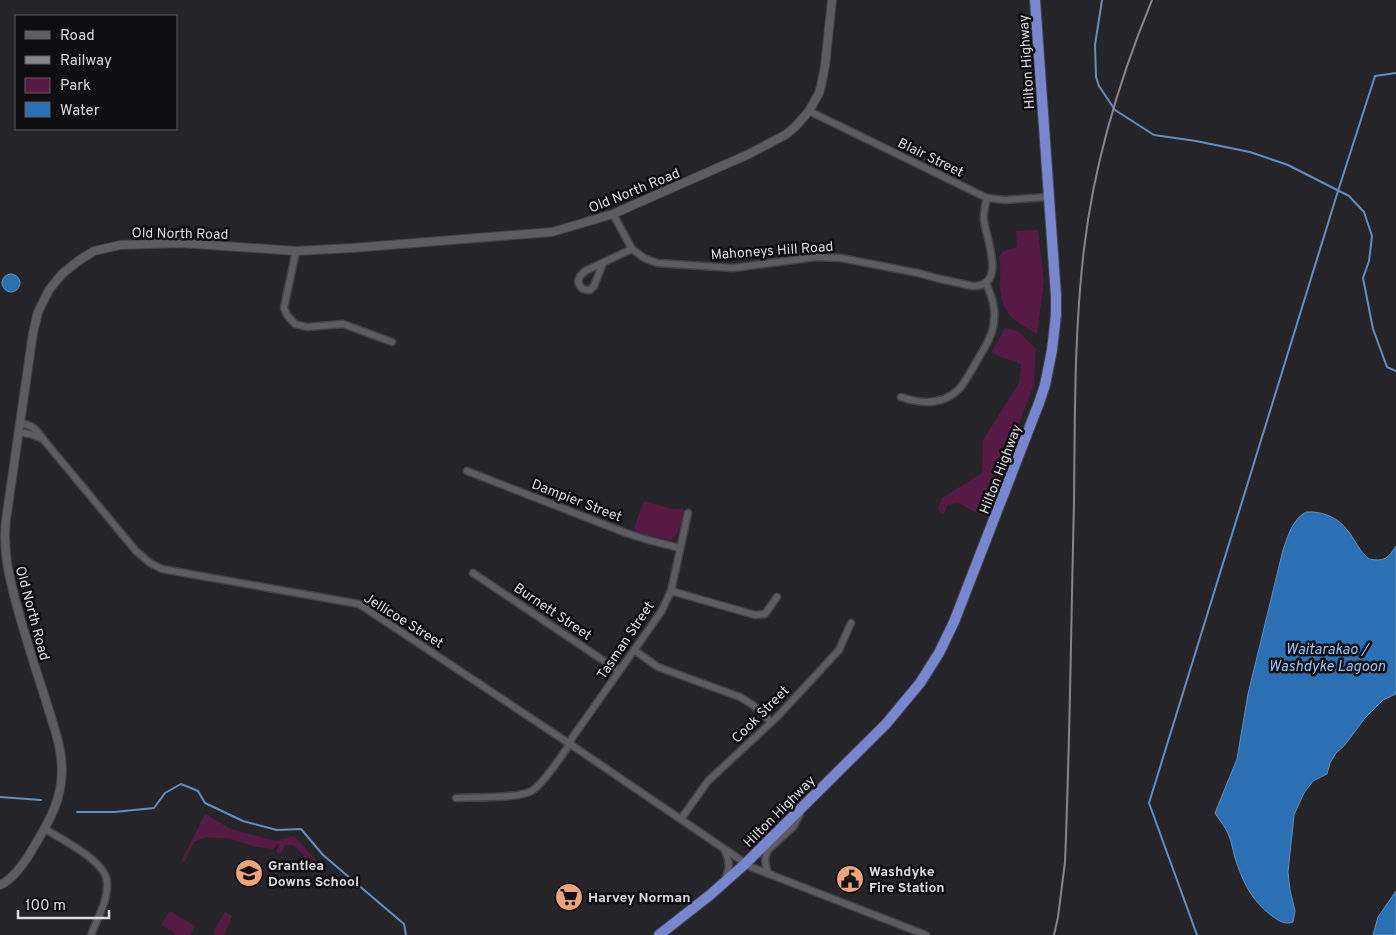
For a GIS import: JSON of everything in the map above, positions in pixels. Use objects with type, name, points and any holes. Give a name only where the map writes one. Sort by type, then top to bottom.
[{"type":"highway","name":"Hilton Highway","points":[[659,935],[745,864],[886,724],[904,704],[930,668],[954,622],[1033,420],[1045,385],[1055,332],[1056,296],[1035,0]]},
{"type":"street","name":"Old North Road","points":[[0,885],[21,866],[45,829],[55,809],[61,783],[62,768],[58,738],[30,653],[13,592],[4,546],[18,432],[33,333],[38,312],[49,290],[62,274],[94,251],[120,245],[180,243],[296,251],[352,248],[552,232],[613,214],[766,146],[795,127],[809,111],[819,93],[824,77],[832,0]]},
{"type":"street","name":"Blair Street","points":[[809,111],[987,198],[1005,200],[1048,197]]},
{"type":"street","points":[[901,396],[916,402],[928,402],[941,400],[952,395],[960,388],[988,342],[992,332],[995,310],[986,283],[990,279],[993,268],[984,216],[987,198]]},
{"type":"street","points":[[603,263],[594,286],[590,290],[584,290],[580,287],[578,281],[585,271],[632,249],[613,214]]},
{"type":"street","name":"Mahoneys Hill Road","points":[[632,249],[649,260],[670,264],[733,268],[834,257],[918,273],[972,286],[986,283]]},
{"type":"street","points":[[296,251],[284,308],[295,324],[307,327],[343,324],[392,342]]},
{"type":"street","name":"Jellicoe Street","points":[[20,423],[29,424],[38,430],[43,439],[136,551],[150,563],[162,569],[359,604],[570,744],[745,864],[926,935]]},
{"type":"street","points":[[18,432],[43,439]]},
{"type":"street","name":"Dampier Street","points":[[467,470],[631,534],[680,548]]},
{"type":"street","name":"Tasman Street","points":[[456,798],[521,795],[533,790],[542,781],[570,744],[572,738],[656,619],[670,591],[688,513]]},
{"type":"street","name":"Burnett Street","points":[[472,573],[620,671]]},
{"type":"street","points":[[670,591],[755,615],[765,614],[777,597]]},
{"type":"street","name":"Cook Street","points":[[680,819],[708,781],[771,722],[839,650],[851,623]]},
{"type":"street","points":[[634,650],[658,667],[740,698],[753,705],[771,722]]},
{"type":"street","points":[[768,874],[766,855],[768,850],[793,826],[804,806]]},
{"type":"street","points":[[45,829],[94,860],[103,870],[108,882],[105,900],[91,935]]},
{"type":"street","points":[[724,849],[730,865],[724,883]]},
{"type":"green space","points":[[1038,230],[1044,281],[1037,334],[1011,317],[1003,305],[1000,288],[999,257],[1003,251],[1017,247],[1016,231]]},
{"type":"green space","points":[[1005,328],[1018,331],[1036,349],[1034,384],[985,513],[979,514],[958,503],[948,505],[943,515],[938,509],[942,498],[982,473],[983,440],[1019,383],[1021,364],[991,353]]},
{"type":"green space","points":[[644,501],[672,509],[684,509],[680,527],[674,538],[670,540],[635,531],[634,528]]},
{"type":"green space","points":[[205,814],[231,829],[276,841],[294,836],[315,859],[319,867],[312,874],[311,868],[306,864],[304,856],[294,845],[285,845],[282,852],[278,854],[276,851],[278,844],[273,849],[256,847],[231,839],[206,837],[194,842],[185,861],[181,862]]},
{"type":"green space","points":[[170,911],[195,926],[190,935],[175,935],[161,925]]},
{"type":"green space","points":[[225,912],[232,916],[224,935],[217,935],[213,932]]},
{"type":"water","points":[[11,274],[17,277],[20,283],[17,289],[11,292],[5,289],[2,283],[5,277]]},
{"type":"water","name":"Waitarakao / Washdyke Lagoon","points":[[1306,512],[1324,514],[1335,519],[1344,526],[1369,559],[1379,560],[1385,558],[1391,554],[1396,546],[1396,694],[1383,700],[1365,718],[1344,746],[1336,753],[1330,763],[1327,774],[1313,781],[1304,793],[1294,815],[1288,872],[1295,911],[1293,922],[1285,923],[1272,916],[1253,897],[1241,875],[1228,833],[1215,813],[1237,759],[1248,694],[1283,550],[1297,519]]},
{"type":"water","points":[[1396,891],[1396,935],[1373,935],[1378,917]]},
{"type":"waterway","points":[[1102,0],[1095,45],[1096,77],[1099,86],[1115,110],[1154,135],[1250,152],[1288,165],[1349,196],[1364,212],[1372,236],[1369,261],[1363,278],[1373,329],[1387,367],[1396,371]]},
{"type":"waterway","points":[[1197,935],[1149,803],[1375,76],[1396,73]]},
{"type":"waterway","points":[[77,812],[114,812],[154,808],[165,793],[181,784],[198,791],[205,803],[243,821],[277,830],[301,829],[323,855],[404,924],[406,935]]},
{"type":"waterway","points":[[0,797],[41,800]]},
{"type":"railway","points":[[1054,935],[1065,862],[1076,376],[1078,312],[1084,249],[1094,185],[1109,122],[1152,0]]},
{"type":"place","name":"Grantlea Downs School","points":[[249,873]]},
{"type":"place","name":"Washdyke Fire Station","points":[[850,879]]},
{"type":"place","name":"Harvey Norman","points":[[569,897]]}]
